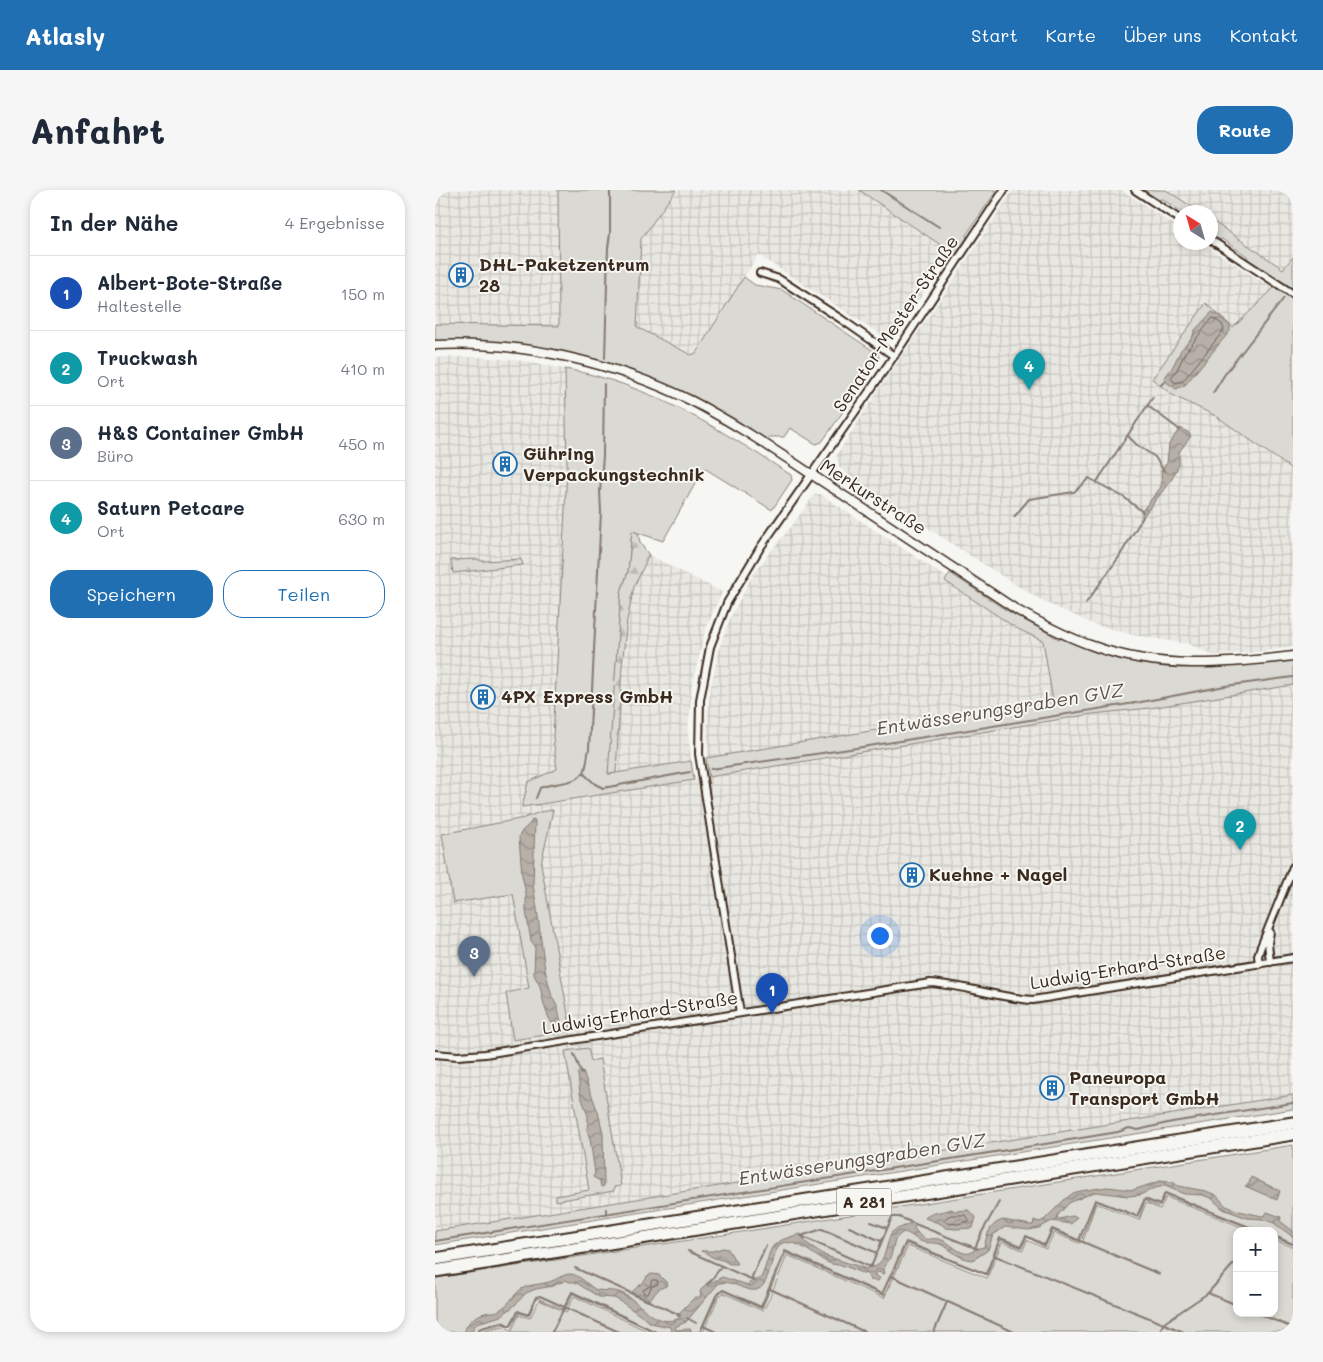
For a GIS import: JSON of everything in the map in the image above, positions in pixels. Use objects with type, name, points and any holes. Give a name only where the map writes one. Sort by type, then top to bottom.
[{"type":"highway","name":"A 281","points":[[435,1259],[1293,1123]]},
{"type":"highway","name":"A 281","points":[[435,1271],[1293,1134]]},
{"type":"street","name":"Senator-Mester-Straße","points":[[739,1013],[701,773],[698,738],[699,700],[710,648],[727,603],[760,548],[894,356],[1004,190]]},
{"type":"street","points":[[1135,190],[1173,215]]},
{"type":"street","points":[[1218,245],[1293,294]]},
{"type":"street","points":[[760,273],[779,279],[894,356]]},
{"type":"street","name":"Merkurstraße","points":[[435,345],[465,344],[535,351],[577,359],[616,370],[667,390],[714,413],[1017,610],[1048,627],[1093,647],[1140,659],[1196,664],[1227,663],[1293,656]]},
{"type":"street","points":[[1259,964],[1259,949],[1293,867]]},
{"type":"street","points":[[1269,962],[1267,943],[1272,921]]},
{"type":"street","name":"Ludwig-Erhard-Straße","points":[[435,1054],[458,1056],[485,1054],[930,983],[947,984],[1017,999],[1033,1000],[1293,958]]},
{"type":"shaded area","points":[[435,190],[558,190],[559,327],[435,324]]},
{"type":"shaded area","points":[[676,190],[859,190],[951,252],[895,336],[889,340],[758,255],[696,353],[691,355],[637,327],[641,239]]},
{"type":"shaded area","points":[[1013,190],[1122,190],[1173,224],[1173,250],[1213,250],[1264,283],[1275,287],[1233,328],[1206,303],[1174,396],[1216,416],[1293,470],[1293,647],[1250,653],[1213,655],[1188,644],[1133,635],[1093,624],[1024,590],[840,468],[836,456]]},
{"type":"shaded area","points":[[1166,190],[1293,190],[1293,257],[1283,269],[1218,225],[1218,205],[1189,205]]},
{"type":"shaded area","points":[[435,357],[479,357],[524,361],[565,369],[567,470],[553,738],[557,770],[540,805],[1092,714],[1150,708],[1293,685],[1293,1095],[435,1231]]},
{"type":"shaded area","points":[[820,494],[946,577],[945,581],[1016,628],[1043,640],[1053,701],[708,758],[707,723],[710,689],[722,639],[732,614],[753,575],[769,553],[814,495]]},
{"type":"shaded area","points":[[649,555],[722,592],[705,631],[692,686],[688,731],[691,761],[616,773],[622,666],[627,620],[634,587]]},
{"type":"green space","points":[[558,190],[676,190],[641,239],[637,327],[691,355],[696,353],[744,277],[755,285],[782,290],[878,354],[879,358],[876,364],[822,442],[816,444],[790,428],[784,437],[769,437],[766,440],[688,395],[642,375],[572,354],[521,346],[435,342],[435,324],[559,326]]},
{"type":"green space","points":[[859,190],[997,190],[966,235],[968,240],[957,256]]},
{"type":"green space","points":[[1141,190],[1166,190],[1189,205],[1173,206],[1162,199],[1158,200]]},
{"type":"green space","points":[[1218,225],[1283,269],[1293,257],[1293,290],[1248,260],[1247,256],[1222,239],[1218,240]]},
{"type":"green space","points":[[1275,287],[1293,300],[1293,470],[1216,416],[1174,396],[1152,379],[1206,303],[1233,328]]},
{"type":"green space","points":[[565,369],[625,385],[683,410],[765,458],[791,475],[792,480],[772,510],[704,468],[663,541],[632,531],[628,572],[621,592],[609,774],[691,761],[694,780],[522,807],[528,782],[557,769],[553,738],[567,470]]},
{"type":"green space","points":[[632,531],[638,533],[640,543],[649,555],[634,587],[627,620],[622,666],[616,773],[608,774],[621,592],[628,572]]},
{"type":"green space","points":[[478,559],[482,561],[521,559],[523,565],[453,573],[451,560]]},
{"type":"green space","points":[[950,573],[1006,610],[1059,639],[1065,638],[1121,658],[1174,666],[1224,666],[1293,661],[1293,685],[1150,708],[1092,714],[709,777],[706,758],[1053,701],[1043,641],[1016,628],[945,581]]},
{"type":"green space","points":[[553,810],[541,864],[571,1031],[513,1040],[506,993],[529,988],[513,894],[453,903],[442,834],[524,818],[540,812]]},
{"type":"green space","points":[[588,1048],[591,1061],[600,1059],[621,1186],[614,1187],[614,1191],[556,1201],[556,1196],[589,1190],[565,1051]]},
{"type":"green space","points":[[1293,1095],[1293,1109],[435,1245],[435,1231]]},
{"type":"green space","points":[[1293,1145],[1293,1245],[1278,1239],[1278,1227],[1247,1227],[1165,1195],[1159,1207],[1145,1201],[1139,1218],[1096,1201],[1082,1239],[1078,1241],[1053,1231],[1045,1247],[1027,1237],[1022,1248],[1001,1240],[987,1275],[907,1244],[884,1296],[786,1253],[762,1309],[724,1291],[718,1295],[701,1332],[654,1332],[573,1294],[565,1310],[537,1298],[529,1316],[519,1313],[511,1327],[502,1324],[480,1332],[435,1332],[435,1278],[716,1236]]},
{"type":"green space","points":[[1166,1197],[1242,1227],[1233,1227],[1233,1317],[1278,1317],[1278,1241],[1293,1247],[1293,1332],[703,1332],[719,1296],[724,1293],[763,1311],[787,1255],[884,1298],[908,1246],[987,1278],[1002,1242],[1023,1250],[1027,1240],[1046,1249],[1054,1233],[1079,1243],[1083,1241],[1096,1203],[1139,1220],[1146,1203],[1160,1209]]},
{"type":"green space","points":[[574,1296],[649,1332],[483,1332],[502,1326],[512,1330],[519,1315],[530,1318],[539,1300],[566,1312]]},
{"type":"water","points":[[1212,312],[1220,316],[1230,326],[1230,331],[1185,385],[1176,389],[1166,382],[1164,378],[1172,368],[1181,350],[1192,338],[1195,330]]},
{"type":"water","points":[[1180,428],[1191,436],[1179,452],[1179,465],[1172,479],[1142,518],[1142,511],[1161,487],[1161,471],[1167,463],[1169,444]]},
{"type":"water","points":[[532,820],[535,821],[533,885],[545,970],[552,997],[558,1008],[562,1028],[558,1029],[553,1025],[548,1016],[540,986],[534,975],[535,946],[531,941],[526,911],[526,894],[522,875],[519,837]]},
{"type":"water","points":[[580,1071],[583,1072],[598,1112],[603,1133],[604,1186],[601,1187],[600,1181],[593,1177],[595,1173],[587,1130],[588,1116],[580,1093],[578,1074]]},
{"type":"water","points":[[1251,1177],[1280,1191],[1277,1200],[1245,1186],[1249,1184]]},
{"type":"water","points":[[1160,1181],[1173,1182],[1178,1186],[1206,1191],[1216,1195],[1226,1206],[1239,1211],[1262,1216],[1267,1212],[1281,1217],[1280,1221],[1293,1231],[1293,1237],[1274,1223],[1262,1219],[1247,1218],[1223,1209],[1211,1198],[1202,1195],[1184,1194],[1165,1186],[1155,1188],[1140,1195],[1128,1196],[1096,1192],[1069,1203],[1058,1215],[1057,1218],[1060,1219],[1072,1216],[1077,1217],[1071,1224],[1052,1221],[1039,1228],[1029,1230],[1005,1227],[993,1235],[988,1250],[973,1260],[958,1256],[940,1244],[923,1242],[903,1232],[895,1239],[891,1256],[883,1270],[884,1274],[878,1272],[874,1275],[880,1278],[878,1281],[870,1280],[867,1274],[832,1264],[795,1244],[782,1243],[775,1255],[765,1283],[761,1288],[751,1290],[728,1283],[718,1284],[686,1322],[675,1327],[676,1330],[690,1329],[693,1332],[672,1332],[670,1327],[651,1323],[614,1298],[599,1297],[575,1282],[566,1280],[553,1286],[526,1293],[501,1316],[477,1323],[471,1332],[464,1332],[474,1318],[481,1314],[500,1310],[523,1288],[549,1282],[568,1274],[575,1275],[597,1290],[619,1292],[655,1317],[671,1321],[680,1318],[677,1316],[679,1313],[694,1298],[701,1296],[700,1291],[708,1282],[710,1283],[722,1277],[748,1285],[750,1282],[761,1278],[771,1248],[780,1241],[800,1234],[805,1242],[826,1256],[867,1269],[870,1265],[875,1267],[879,1264],[891,1233],[911,1221],[916,1224],[914,1228],[918,1234],[925,1239],[942,1240],[962,1252],[970,1253],[974,1249],[984,1247],[989,1230],[998,1222],[1003,1220],[1033,1225],[1034,1220],[1039,1222],[1044,1220],[1073,1193],[1107,1187],[1133,1190]]},
{"type":"water","points":[[951,1209],[955,1211],[968,1210],[976,1217],[973,1228],[946,1228],[925,1218],[931,1214]]},
{"type":"water","points":[[723,1248],[728,1249],[737,1264],[729,1264],[701,1251],[713,1251]]},
{"type":"water","points":[[652,1274],[659,1275],[667,1283],[666,1286],[659,1289],[647,1301],[631,1294],[647,1276]]},
{"type":"waterway","points":[[605,358],[610,190]]},
{"type":"waterway","points":[[881,190],[939,227]]},
{"type":"waterway","points":[[1213,393],[1225,374],[1284,298]]},
{"type":"waterway","points":[[1161,385],[1165,381]]},
{"type":"waterway","points":[[536,798],[540,788],[570,781],[580,776],[585,770],[589,749],[601,512],[604,384]]},
{"type":"waterway","points":[[1096,483],[1153,397]]},
{"type":"waterway","points":[[1148,406],[1180,430]]},
{"type":"waterway","points":[[1128,436],[1137,445],[1155,457],[1164,471]]},
{"type":"waterway","points":[[1014,517],[1029,499],[1074,492],[1089,478],[1125,498],[1143,512]]},
{"type":"waterway","points":[[1086,603],[1119,557],[1143,517]]},
{"type":"waterway","name":"Entwässerungsgraben GVZ","points":[[711,769],[850,749],[1141,702],[1225,686],[1293,677]]},
{"type":"waterway","name":"Entwässerungsgraben GVZ","points":[[583,773],[595,784],[603,788],[690,772]]},
{"type":"waterway","points":[[574,1054],[582,1074]]},
{"type":"waterway","name":"Entwässerungsgraben GVZ","points":[[435,1241],[1039,1145],[1118,1132],[1129,1128],[1138,1130],[1172,1122],[1293,1103]]},
{"type":"waterway","points":[[1079,1240],[1095,1200],[1137,1216],[1145,1199],[1160,1205],[1165,1193],[1249,1227]]},
{"type":"waterway","points":[[975,1248],[999,1202]]},
{"type":"waterway","name":"Entwässerungsgraben GVZ","points":[[606,1209],[606,1214]]},
{"type":"waterway","points":[[871,1267],[892,1217],[899,1217],[911,1222]]},
{"type":"waterway","points":[[871,1222],[887,1228]]},
{"type":"waterway","points":[[915,1224],[978,1249]]},
{"type":"waterway","points":[[849,1227],[881,1241]]},
{"type":"waterway","points":[[801,1236],[822,1229],[877,1253]]},
{"type":"waterway","points":[[700,1332],[716,1296],[723,1290],[761,1307],[785,1251],[882,1294],[906,1242],[986,1274],[1000,1238],[1021,1246],[1026,1236],[1045,1245],[1052,1229],[1159,1274]]},
{"type":"waterway","points":[[803,1237],[870,1267]]},
{"type":"waterway","points":[[1278,1238],[1293,1244]]},
{"type":"waterway","points":[[751,1279],[766,1245]]},
{"type":"waterway","points":[[688,1251],[755,1281]]},
{"type":"waterway","points":[[993,1255],[1184,1332]]},
{"type":"waterway","points":[[1159,1332],[1164,1323],[1208,1293],[1233,1265]]},
{"type":"waterway","points":[[708,1284],[722,1266]]},
{"type":"waterway","points":[[575,1268],[680,1315]]},
{"type":"waterway","points":[[891,1276],[1014,1332]]},
{"type":"waterway","points":[[770,1289],[865,1332]]},
{"type":"waterway","points":[[552,1332],[572,1292],[656,1332]]},
{"type":"waterway","points":[[1208,1293],[1233,1303]]},
{"type":"waterway","points":[[478,1332],[479,1329],[502,1322],[510,1326],[518,1311],[528,1315],[536,1297],[540,1296],[619,1332]]},
{"type":"waterway","points":[[934,1332],[947,1302]]},
{"type":"waterway","points":[[1267,1317],[1293,1328]]},
{"type":"waterway","points":[[687,1318],[696,1323]]},
{"type":"waterway","points":[[703,1326],[716,1332]]},
{"type":"place","name":"DHL-Paketzentrum 28","points":[[461,275]]},
{"type":"place","name":"Saturn Petcare","points":[[1029,390]]},
{"type":"place","name":"Gühring Verpackungstechnik","points":[[505,464]]},
{"type":"place","name":"4PX Express GmbH","points":[[483,697]]},
{"type":"place","name":"Truckwash","points":[[1240,850]]},
{"type":"place","name":"Kuehne + Nagel","points":[[912,875]]},
{"type":"place","name":"H&S Container GmbH","points":[[474,977]]},
{"type":"place","name":"Albert-Bote-Straße","points":[[772,1014]]},
{"type":"place","name":"Paneuropa Transport GmbH","points":[[1052,1088]]}]
